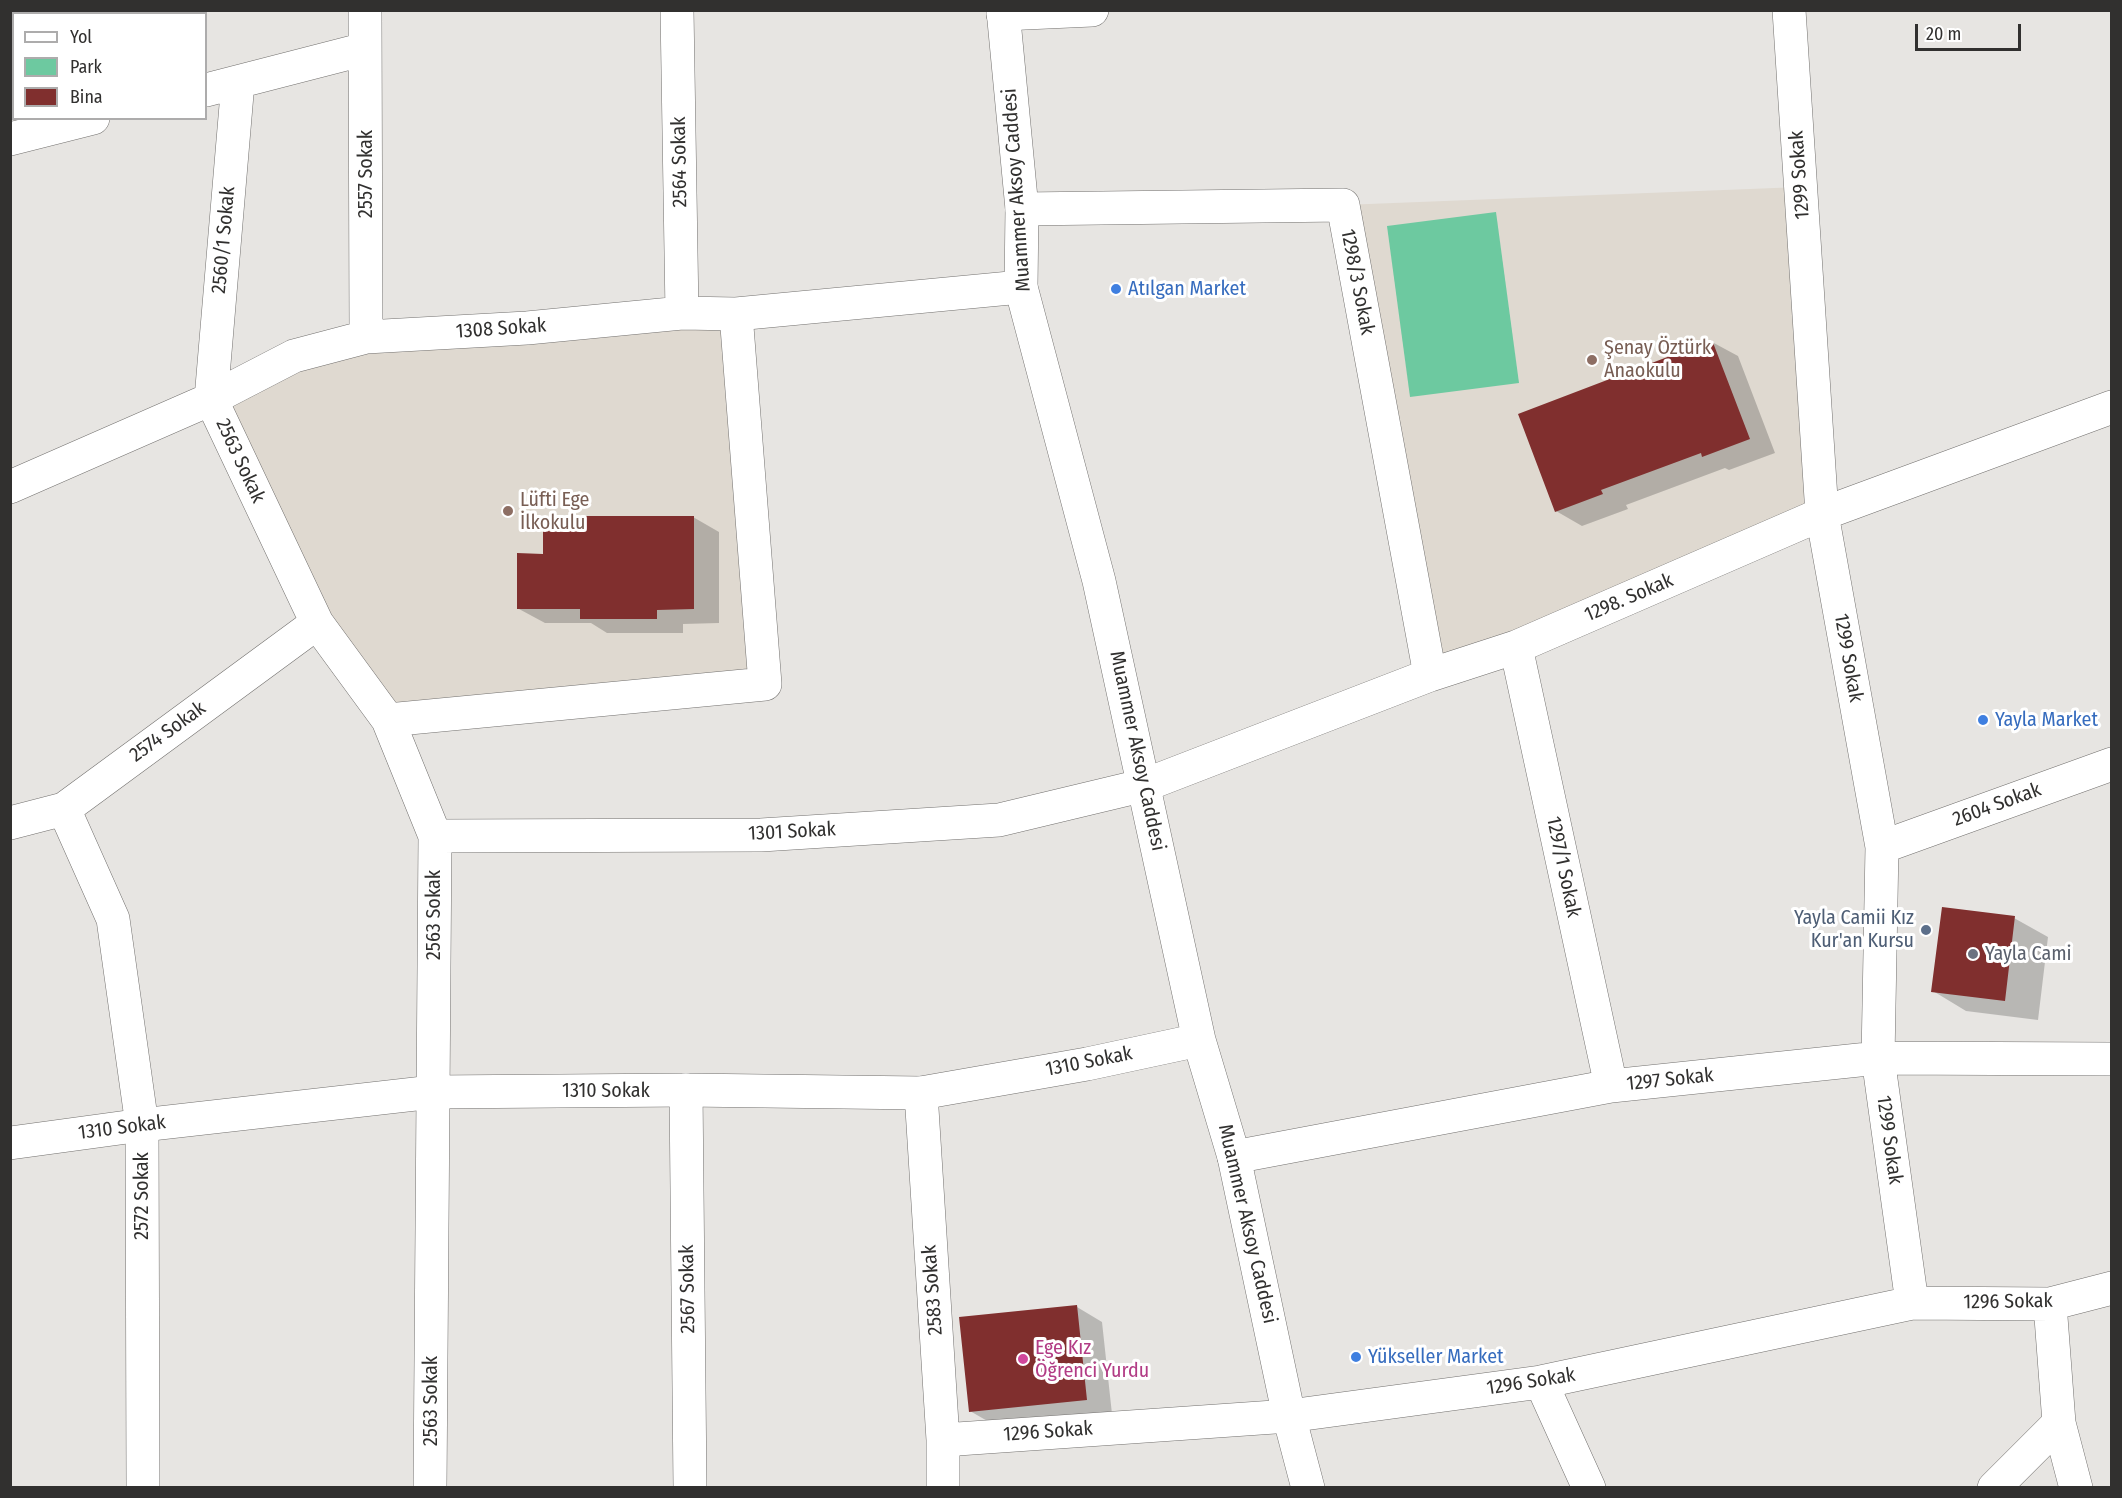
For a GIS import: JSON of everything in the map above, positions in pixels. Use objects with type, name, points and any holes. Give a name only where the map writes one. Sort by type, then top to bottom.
[{"type":"street","name":"2557 Sokak","points":[[365,10],[366,337]]},
{"type":"street","name":"2564 Sokak","points":[[677,10],[682,313]]},
{"type":"street","points":[[1003,12],[1092,10]]},
{"type":"street","name":"1299 Sokak","points":[[1789,10],[1822,514],[1882,847],[1878,1058],[1912,1303]]},
{"type":"street","name":"Muammer Aksoy Caddesi","points":[[1003,12],[1022,209],[1021,287],[1099,581],[1199,1040],[1234,1157],[1289,1416],[1308,1488]]},
{"type":"street","points":[[207,90],[365,49]]},
{"type":"street","name":"2560/1 Sokak","points":[[211,399],[238,82]]},
{"type":"street","points":[[10,139],[85,120]]},
{"type":"street","name":"1298/3 Sokak","points":[[1022,209],[1343,205],[1430,675]]},
{"type":"street","name":"1308 Sokak","points":[[10,487],[211,399],[294,356],[366,337],[528,328],[682,313],[736,314],[1021,287]]},
{"type":"street","points":[[388,720],[765,684],[736,314]]},
{"type":"street","name":"2563 Sokak","points":[[211,399],[317,623],[388,720],[435,836],[430,1488]]},
{"type":"street","name":"1298. Sokak","points":[[1145,785],[1430,675],[1516,647],[1822,514],[2112,407]]},
{"type":"street","name":"2574 Sokak","points":[[10,823],[64,809],[317,623]]},
{"type":"street","name":"1297/1 Sokak","points":[[1516,647],[1611,1086]]},
{"type":"street","name":"2604 Sokak","points":[[1882,847],[2112,764]]},
{"type":"street","name":"1301 Sokak","points":[[435,836],[761,835],[999,820],[1145,785]]},
{"type":"street","name":"2572 Sokak","points":[[64,809],[113,919],[142,1125],[143,1488]]},
{"type":"street","name":"1310 Sokak","points":[[10,1143],[142,1125],[433,1092],[686,1090],[921,1093],[1087,1064],[1199,1040]]},
{"type":"street","name":"1297 Sokak","points":[[1234,1157],[1611,1086],[1878,1058],[2112,1059]]},
{"type":"street","name":"2567 Sokak","points":[[686,1090],[690,1488]]},
{"type":"street","name":"2583 Sokak","points":[[921,1093],[943,1440],[943,1488]]},
{"type":"street","name":"1296 Sokak","points":[[943,1440],[1289,1416],[1541,1382],[1912,1303],[2050,1304],[2112,1288]]},
{"type":"street","points":[[2050,1304],[2059,1423],[2076,1488]]},
{"type":"street","points":[[1541,1382],[1589,1488]]},
{"type":"street","points":[[1994,1488],[2059,1423]]},
{"type":"shaded area","name":"Şenay Öztürk Anaokulu","points":[[1800,187],[1822,514],[1430,675],[1343,205]]},
{"type":"shaded area","name":"Lüfti Ege İlkokulu","points":[[736,314],[765,684],[388,720],[211,399],[366,337]]},
{"type":"green space","points":[[1496,212],[1519,383],[1410,397],[1387,226]]},
{"type":"building","points":[[1712,340],[1750,439],[1702,457],[1701,453],[1601,490],[1603,494],[1555,512],[1518,414]]},
{"type":"building","points":[[543,516],[694,516],[694,609],[657,610],[657,619],[580,619],[580,609],[517,609],[517,553],[543,554]]},
{"type":"building","name":"Yayla Cami","points":[[1942,907],[2015,916],[2005,1001],[1931,992]]},
{"type":"building","name":"Ege Kız Öğrenci Yurdu","points":[[1077,1305],[1087,1400],[969,1412],[959,1317]]},
{"type":"place","name":"Atılgan Market","points":[[1116,289]]},
{"type":"place","name":"Şenay Öztürk Anaokulu","points":[[1592,360]]},
{"type":"place","name":"Lüfti Ege İlkokulu","points":[[508,511]]},
{"type":"place","name":"Yayla Market","points":[[1983,720]]},
{"type":"place","name":"Yayla Camii Kız Kur'an Kursu","points":[[1926,930]]},
{"type":"place","name":"Yayla Cami","points":[[1973,954]]},
{"type":"place","name":"Yükseller Market","points":[[1356,1357]]},
{"type":"place","name":"Ege Kız Öğrenci Yurdu","points":[[1023,1359]]}]
